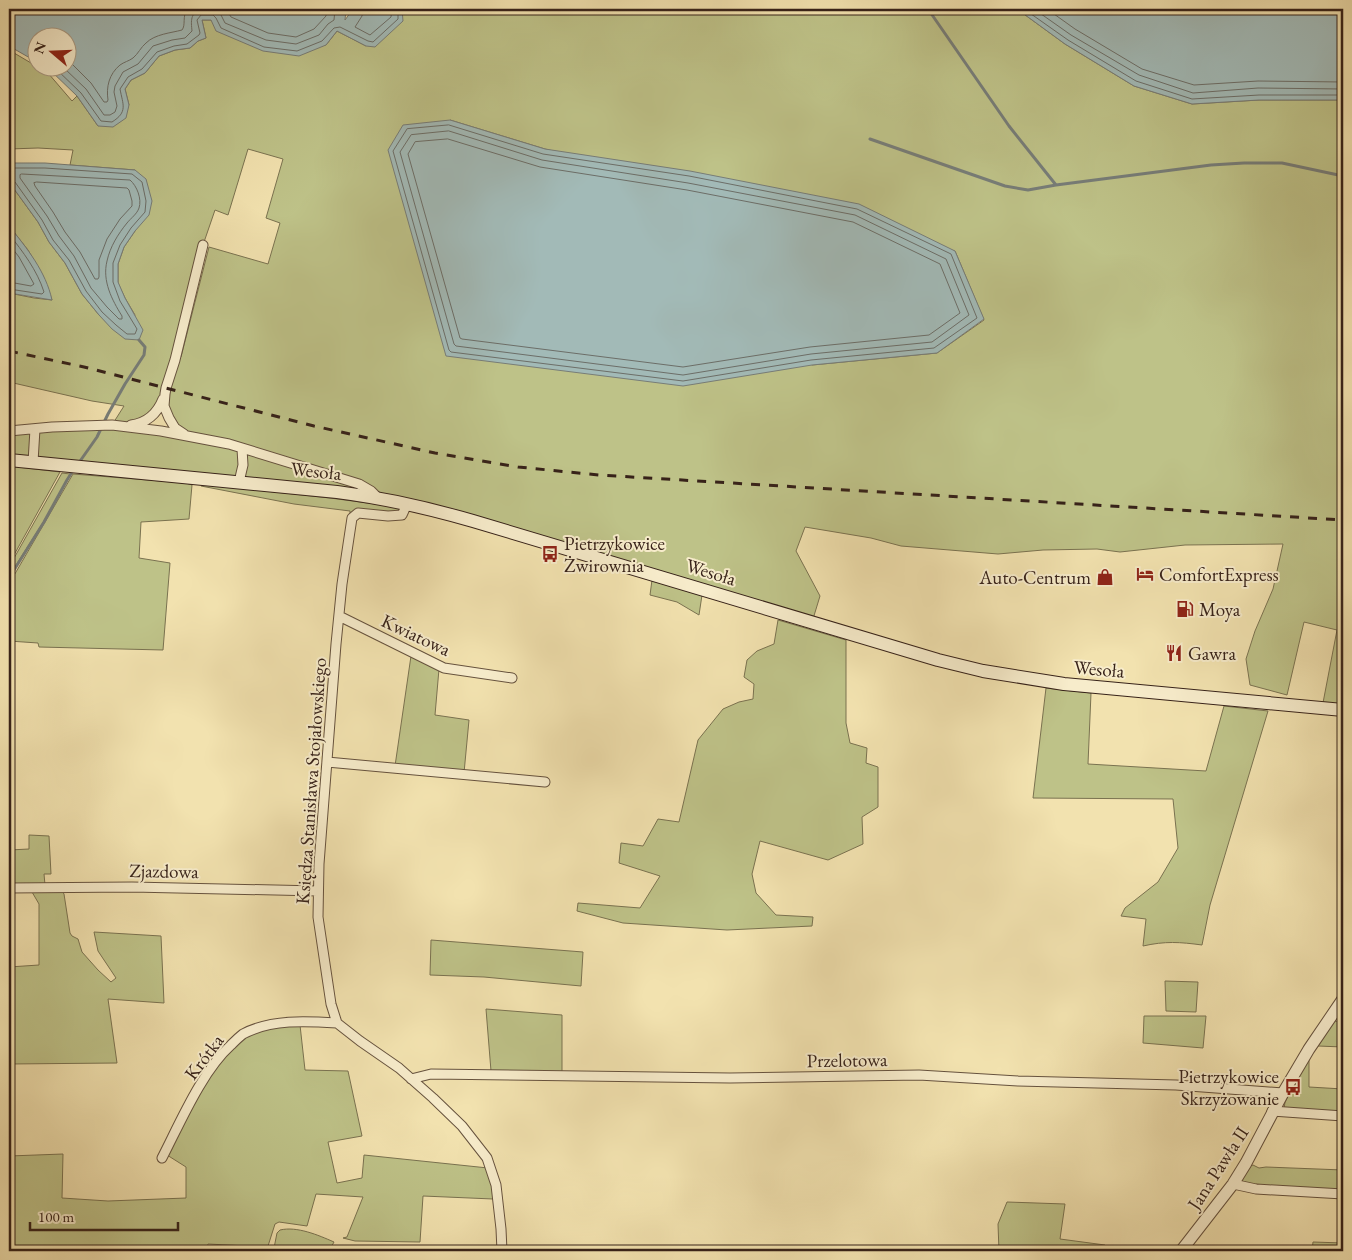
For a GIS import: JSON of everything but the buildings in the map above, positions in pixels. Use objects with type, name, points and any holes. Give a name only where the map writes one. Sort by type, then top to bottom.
[{"type":"main road","name":"Wesoła","points":[[9,460],[377,497],[473,521],[938,660],[983,671],[1064,684],[1343,710]]},
{"type":"street","points":[[189,436],[175,428],[164,406],[166,388],[175,360],[203,245]]},
{"type":"street","points":[[124,427],[139,424],[150,419],[160,408],[165,394]]},
{"type":"street","points":[[9,431],[35,428],[112,426],[189,436],[229,444],[359,484],[377,497]]},
{"type":"street","points":[[33,462],[35,428]]},
{"type":"street","points":[[239,482],[243,465],[242,449]]},
{"type":"street","name":"Księdza Stanisława Stojałowskiego","points":[[337,1023],[331,1004],[320,931],[318,891],[339,616],[349,532],[352,518],[358,513],[388,516],[402,515],[407,504]]},
{"type":"street","name":"Kwiatowa","points":[[339,616],[444,668],[512,678]]},
{"type":"street","points":[[327,762],[545,782]]},
{"type":"street","name":"Zjazdowa","points":[[9,888],[132,887],[318,891]]},
{"type":"street","name":"Jana Pawła II","points":[[1181,1251],[1233,1184],[1246,1163],[1272,1111],[1309,1049],[1343,998]]},
{"type":"street","name":"Krótka","points":[[162,1158],[197,1091],[222,1054],[242,1035],[270,1024],[312,1021],[337,1023]]},
{"type":"street","points":[[337,1023],[399,1068],[462,1126],[486,1158],[496,1185],[502,1251]]},
{"type":"street","name":"Przelotowa","points":[[411,1079],[431,1074],[730,1078],[919,1075],[1018,1081],[1176,1085],[1283,1093]]},
{"type":"street","points":[[1272,1111],[1343,1116]]},
{"type":"street","points":[[1233,1184],[1256,1189],[1343,1194]]},
{"type":"green space","points":[[402,9],[1017,9],[1065,44],[1134,86],[1192,104],[1259,100],[1343,100],[1343,710],[1322,708],[1337,630],[1304,622],[1287,695],[1250,685],[1246,659],[1255,631],[1273,589],[1283,544],[1185,545],[1120,552],[1097,549],[1043,550],[998,554],[901,546],[871,538],[805,527],[796,551],[820,596],[813,619],[407,504],[9,460],[9,431],[112,425],[124,406],[92,401],[9,382],[9,293],[52,300],[43,276],[28,250],[9,226],[9,182],[65,263],[82,294],[99,315],[126,339],[135,315],[118,283],[118,264],[124,247],[135,231],[135,170],[70,165],[73,150],[9,149],[9,50],[28,61],[28,78],[52,78],[72,101],[77,96],[98,126],[129,105],[125,89],[131,80],[145,73],[159,56],[175,50],[190,48],[198,41],[206,38],[202,20],[211,20],[326,45],[337,31],[366,46],[403,11]],"holes":[[[450,120],[545,149],[955,251],[984,320],[937,353],[812,365]],[[248,149],[283,159],[266,218],[280,223],[268,264],[209,247],[181,357],[175,359],[203,245],[215,210],[228,215]],[[160,408],[187,436],[139,424]]]},
{"type":"green space","points":[[9,466],[60,472],[9,564]]},
{"type":"green space","points":[[62,473],[70,474],[44,521],[9,576],[9,567]]},
{"type":"green space","points":[[73,474],[192,485],[189,519],[141,522],[139,558],[170,563],[163,650],[39,647],[38,643],[9,641],[9,584]]},
{"type":"green space","points":[[202,484],[330,498],[398,507],[400,510],[398,513],[350,515],[350,511],[294,504],[201,486]]},
{"type":"green space","points":[[652,580],[702,595],[699,615],[677,602],[650,595]]},
{"type":"green space","points":[[778,620],[846,640],[846,723],[850,743],[867,748],[866,763],[878,767],[878,807],[862,817],[863,844],[828,860],[760,841],[752,874],[756,893],[776,915],[813,917],[812,926],[727,930],[623,923],[577,911],[578,903],[640,908],[660,876],[619,863],[621,843],[643,846],[658,819],[679,822],[698,740],[723,709],[739,702],[753,699],[754,684],[744,677],[747,660],[757,651],[774,644]]},
{"type":"green space","points":[[411,656],[439,669],[435,715],[469,720],[464,773],[395,766]]},
{"type":"green space","points":[[1046,688],[1091,693],[1088,764],[1206,771],[1224,706],[1268,711],[1210,905],[1202,945],[1172,942],[1143,946],[1146,919],[1121,916],[1125,908],[1158,882],[1178,848],[1173,799],[1033,798]]},
{"type":"green space","points":[[29,835],[49,836],[51,874],[44,874],[45,885],[9,885],[9,850],[29,849]]},
{"type":"green space","points":[[62,891],[70,933],[78,939],[82,952],[111,982],[116,978],[98,951],[94,932],[161,936],[164,1003],[108,999],[117,1063],[9,1064],[9,967],[39,965],[39,904],[32,892]]},
{"type":"green space","points":[[431,940],[583,952],[581,986],[484,977],[430,975]]},
{"type":"green space","points":[[1165,981],[1198,982],[1196,1012],[1166,1011]]},
{"type":"green space","points":[[486,1009],[562,1015],[562,1072],[491,1071]]},
{"type":"green space","points":[[1144,1016],[1206,1016],[1203,1048],[1143,1043]]},
{"type":"green space","points":[[1334,1021],[1343,1022],[1343,1047],[1318,1046]]},
{"type":"green space","points":[[300,1025],[305,1070],[348,1071],[362,1136],[328,1142],[337,1183],[362,1178],[364,1155],[488,1168],[494,1187],[493,1199],[423,1196],[420,1242],[355,1241],[343,1238],[347,1237],[363,1197],[316,1194],[307,1226],[279,1222],[275,1224],[268,1246],[274,1248],[277,1233],[280,1230],[293,1229],[314,1234],[334,1242],[329,1251],[267,1251],[267,1247],[208,1244],[206,1251],[9,1251],[9,1156],[63,1154],[62,1198],[108,1201],[186,1198],[186,1167],[167,1155],[199,1092],[223,1055],[242,1037],[270,1026]]},
{"type":"green space","points":[[1309,1055],[1309,1087],[1343,1089],[1343,1114],[1284,1109],[1285,1102]]},
{"type":"green space","points":[[1253,1165],[1259,1168],[1343,1170],[1343,1191],[1257,1187],[1242,1182],[1250,1166]]},
{"type":"green space","points":[[1007,1202],[1065,1204],[1060,1239],[1105,1245],[1104,1251],[999,1251],[998,1224]]},
{"type":"green space","points":[[1313,1242],[1343,1243],[1343,1251],[1312,1251]]},
{"type":"water","points":[[9,9],[346,9],[345,20],[353,9],[402,9],[403,21],[375,47],[366,46],[337,31],[326,45],[299,56],[263,51],[216,31],[211,20],[202,20],[206,38],[198,41],[190,48],[175,50],[159,56],[145,73],[131,80],[125,89],[129,105],[126,118],[113,127],[98,126],[77,96],[58,78],[78,78],[78,28],[28,28],[28,57],[9,46]]},
{"type":"water","points":[[1017,9],[1343,9],[1343,100],[1259,100],[1192,104],[1134,86],[1065,44]]},
{"type":"water","points":[[450,120],[545,149],[690,171],[859,204],[955,251],[984,319],[937,353],[812,365],[683,386],[446,356],[388,150],[403,125]]},
{"type":"water","points":[[9,163],[45,163],[135,170],[146,179],[152,201],[149,215],[124,247],[118,264],[118,282],[143,330],[139,340],[125,339],[112,329],[82,294],[65,263],[9,182]]},
{"type":"water","points":[[9,226],[41,270],[52,300],[9,293]]},
{"type":"waterway","points":[[928,9],[1009,126],[1056,185]]},
{"type":"waterway","points":[[870,139],[1005,186],[1028,190],[1211,165],[1244,163],[1282,163],[1343,176]]},
{"type":"waterway","points":[[78,464],[97,437],[125,384],[144,355],[145,347],[139,340]]},
{"type":"waterway","points":[[9,578],[74,469]]},
{"type":"railway","points":[[9,351],[84,367],[314,426],[435,453],[518,467],[599,475],[1343,520]]},
{"type":"place","name":"Pietrzykowice Żwirownia","points":[[550,554]]},
{"type":"place","name":"ComfortExpress","points":[[1145,574]]},
{"type":"place","name":"Auto-Centrum","points":[[1105,577]]},
{"type":"place","name":"Moya","points":[[1185,609]]},
{"type":"place","name":"Gawra","points":[[1174,653]]},
{"type":"place","name":"Pietrzykowice Skrzyżowanie","points":[[1293,1087]]}]
